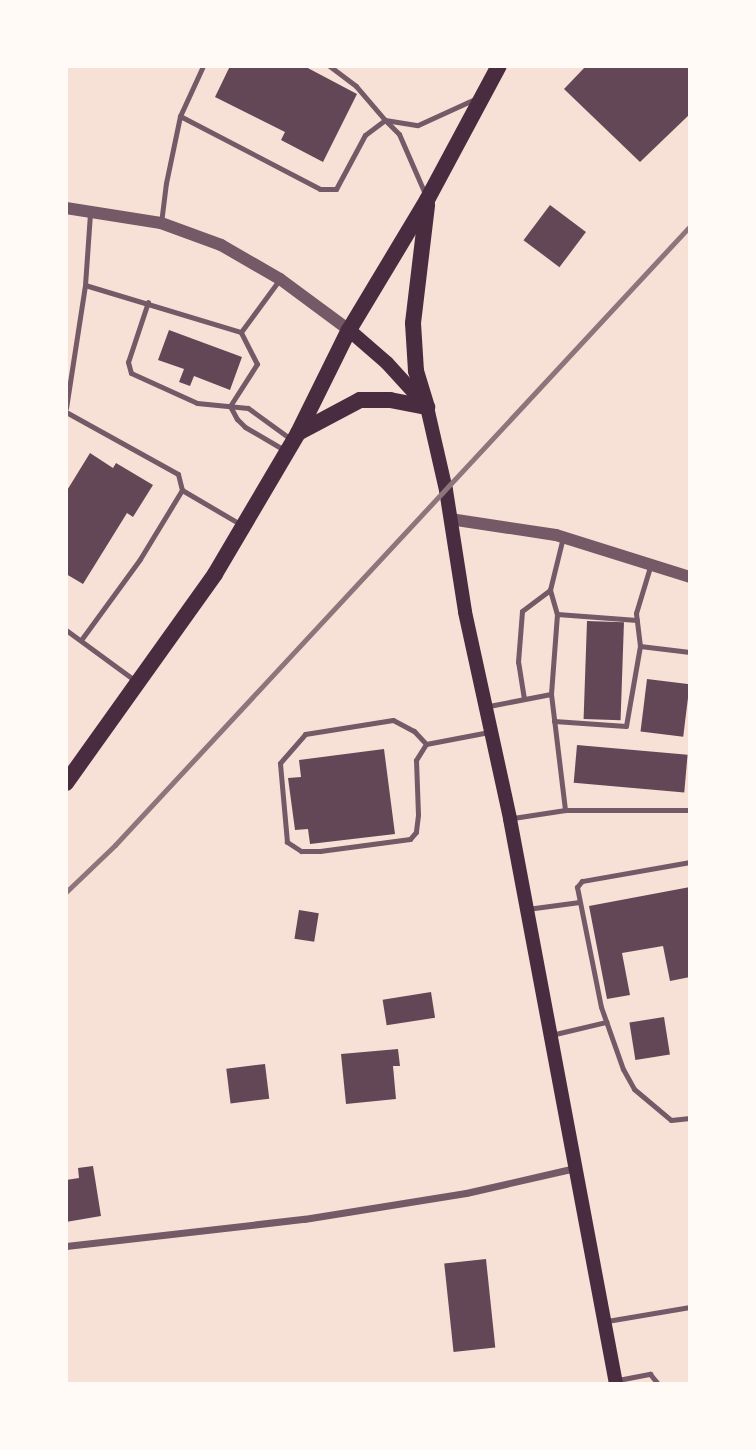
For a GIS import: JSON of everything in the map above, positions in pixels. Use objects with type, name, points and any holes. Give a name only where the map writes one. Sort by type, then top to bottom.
[{"type":"main road","points":[[66,783],[215,574],[292,442],[349,330],[427,200],[499,66]]},
{"type":"main road","points":[[427,200],[412,323],[416,371],[427,407],[489,732],[510,819],[615,1382]]},
{"type":"main road","points":[[349,330],[387,363],[427,407]]},
{"type":"main road","points":[[292,442],[360,400],[390,400],[427,407]]},
{"type":"street","points":[[66,208],[161,223],[221,245],[280,279],[349,330]]},
{"type":"street","points":[[450,519],[563,537],[690,577]]},
{"type":"street","points":[[66,1246],[304,1219],[466,1194],[575,1168]]},
{"type":"lane","points":[[161,223],[166,183],[180,117],[203,66]]},
{"type":"lane","points":[[329,66],[356,86],[399,134],[427,200]]},
{"type":"lane","points":[[180,117],[320,189],[336,189],[365,135],[385,120],[418,125],[482,96]]},
{"type":"lane","points":[[81,640],[141,559],[182,490],[178,474],[66,410],[70,358],[85,285],[90,211]]},
{"type":"lane","points":[[241,332],[280,279]]},
{"type":"lane","points":[[85,285],[241,332],[257,364],[230,406]]},
{"type":"lane","points":[[148,302],[128,362],[131,373],[197,403],[248,408],[292,442]]},
{"type":"lane","points":[[230,406],[245,427],[292,442]]},
{"type":"lane","points":[[182,490],[243,526]]},
{"type":"lane","points":[[563,537],[550,590],[557,614],[551,695],[565,810]]},
{"type":"lane","points":[[554,721],[626,726],[639,646],[637,620],[651,564]]},
{"type":"lane","points":[[524,699],[518,662],[522,611],[550,590]]},
{"type":"lane","points":[[557,614],[637,620]]},
{"type":"lane","points":[[66,630],[138,683]]},
{"type":"lane","points":[[639,646],[690,652]]},
{"type":"lane","points":[[484,707],[551,695]]},
{"type":"lane","points":[[426,744],[414,731],[393,720],[305,734],[280,763],[288,842],[301,851],[320,851],[410,839],[416,832],[418,815],[416,760],[426,744],[489,732]]},
{"type":"lane","points":[[510,819],[565,810],[690,810]]},
{"type":"lane","points":[[690,862],[582,881],[577,887],[606,1022],[634,1088],[671,1120],[690,1118]]},
{"type":"lane","points":[[527,909],[580,902]]},
{"type":"lane","points":[[551,1035],[606,1022]]},
{"type":"lane","points":[[604,1321],[690,1307]]},
{"type":"lane","points":[[615,1382],[650,1374],[658,1384]]},
{"type":"building","points":[[230,66],[304,66],[357,94],[323,162],[281,140],[285,132],[215,97]]},
{"type":"building","points":[[586,66],[688,66],[690,114],[640,162],[564,89]]},
{"type":"building","points":[[550,205],[586,232],[559,267],[524,240]]},
{"type":"building","points":[[169,330],[242,357],[230,390],[194,376],[190,386],[179,382],[184,369],[158,360]]},
{"type":"building","points":[[90,453],[113,468],[116,463],[153,485],[133,517],[127,513],[83,584],[66,574],[66,492]]},
{"type":"building","points":[[587,621],[624,622],[621,720],[584,719]]},
{"type":"building","points":[[647,679],[690,684],[683,737],[641,732]]},
{"type":"building","points":[[577,745],[688,755],[684,793],[574,783]]},
{"type":"building","points":[[384,749],[395,834],[310,844],[308,829],[295,830],[288,778],[301,777],[299,760]]},
{"type":"building","points":[[690,887],[690,977],[670,981],[663,946],[622,953],[630,995],[607,999],[589,906]]},
{"type":"building","points":[[299,910],[319,913],[314,942],[294,939]]},
{"type":"building","points":[[431,992],[435,1018],[387,1025],[383,1000]]},
{"type":"building","points":[[664,1017],[670,1055],[635,1060],[629,1022]]},
{"type":"building","points":[[398,1049],[400,1066],[393,1066],[396,1099],[346,1104],[341,1054]]},
{"type":"building","points":[[265,1064],[269,1099],[231,1103],[226,1069]]},
{"type":"building","points":[[93,1166],[101,1216],[66,1222],[66,1180],[79,1178],[78,1168]]},
{"type":"building","points":[[486,1259],[495,1348],[454,1352],[444,1263]]},
{"type":"railway","points":[[66,892],[115,845],[690,226]]}]
